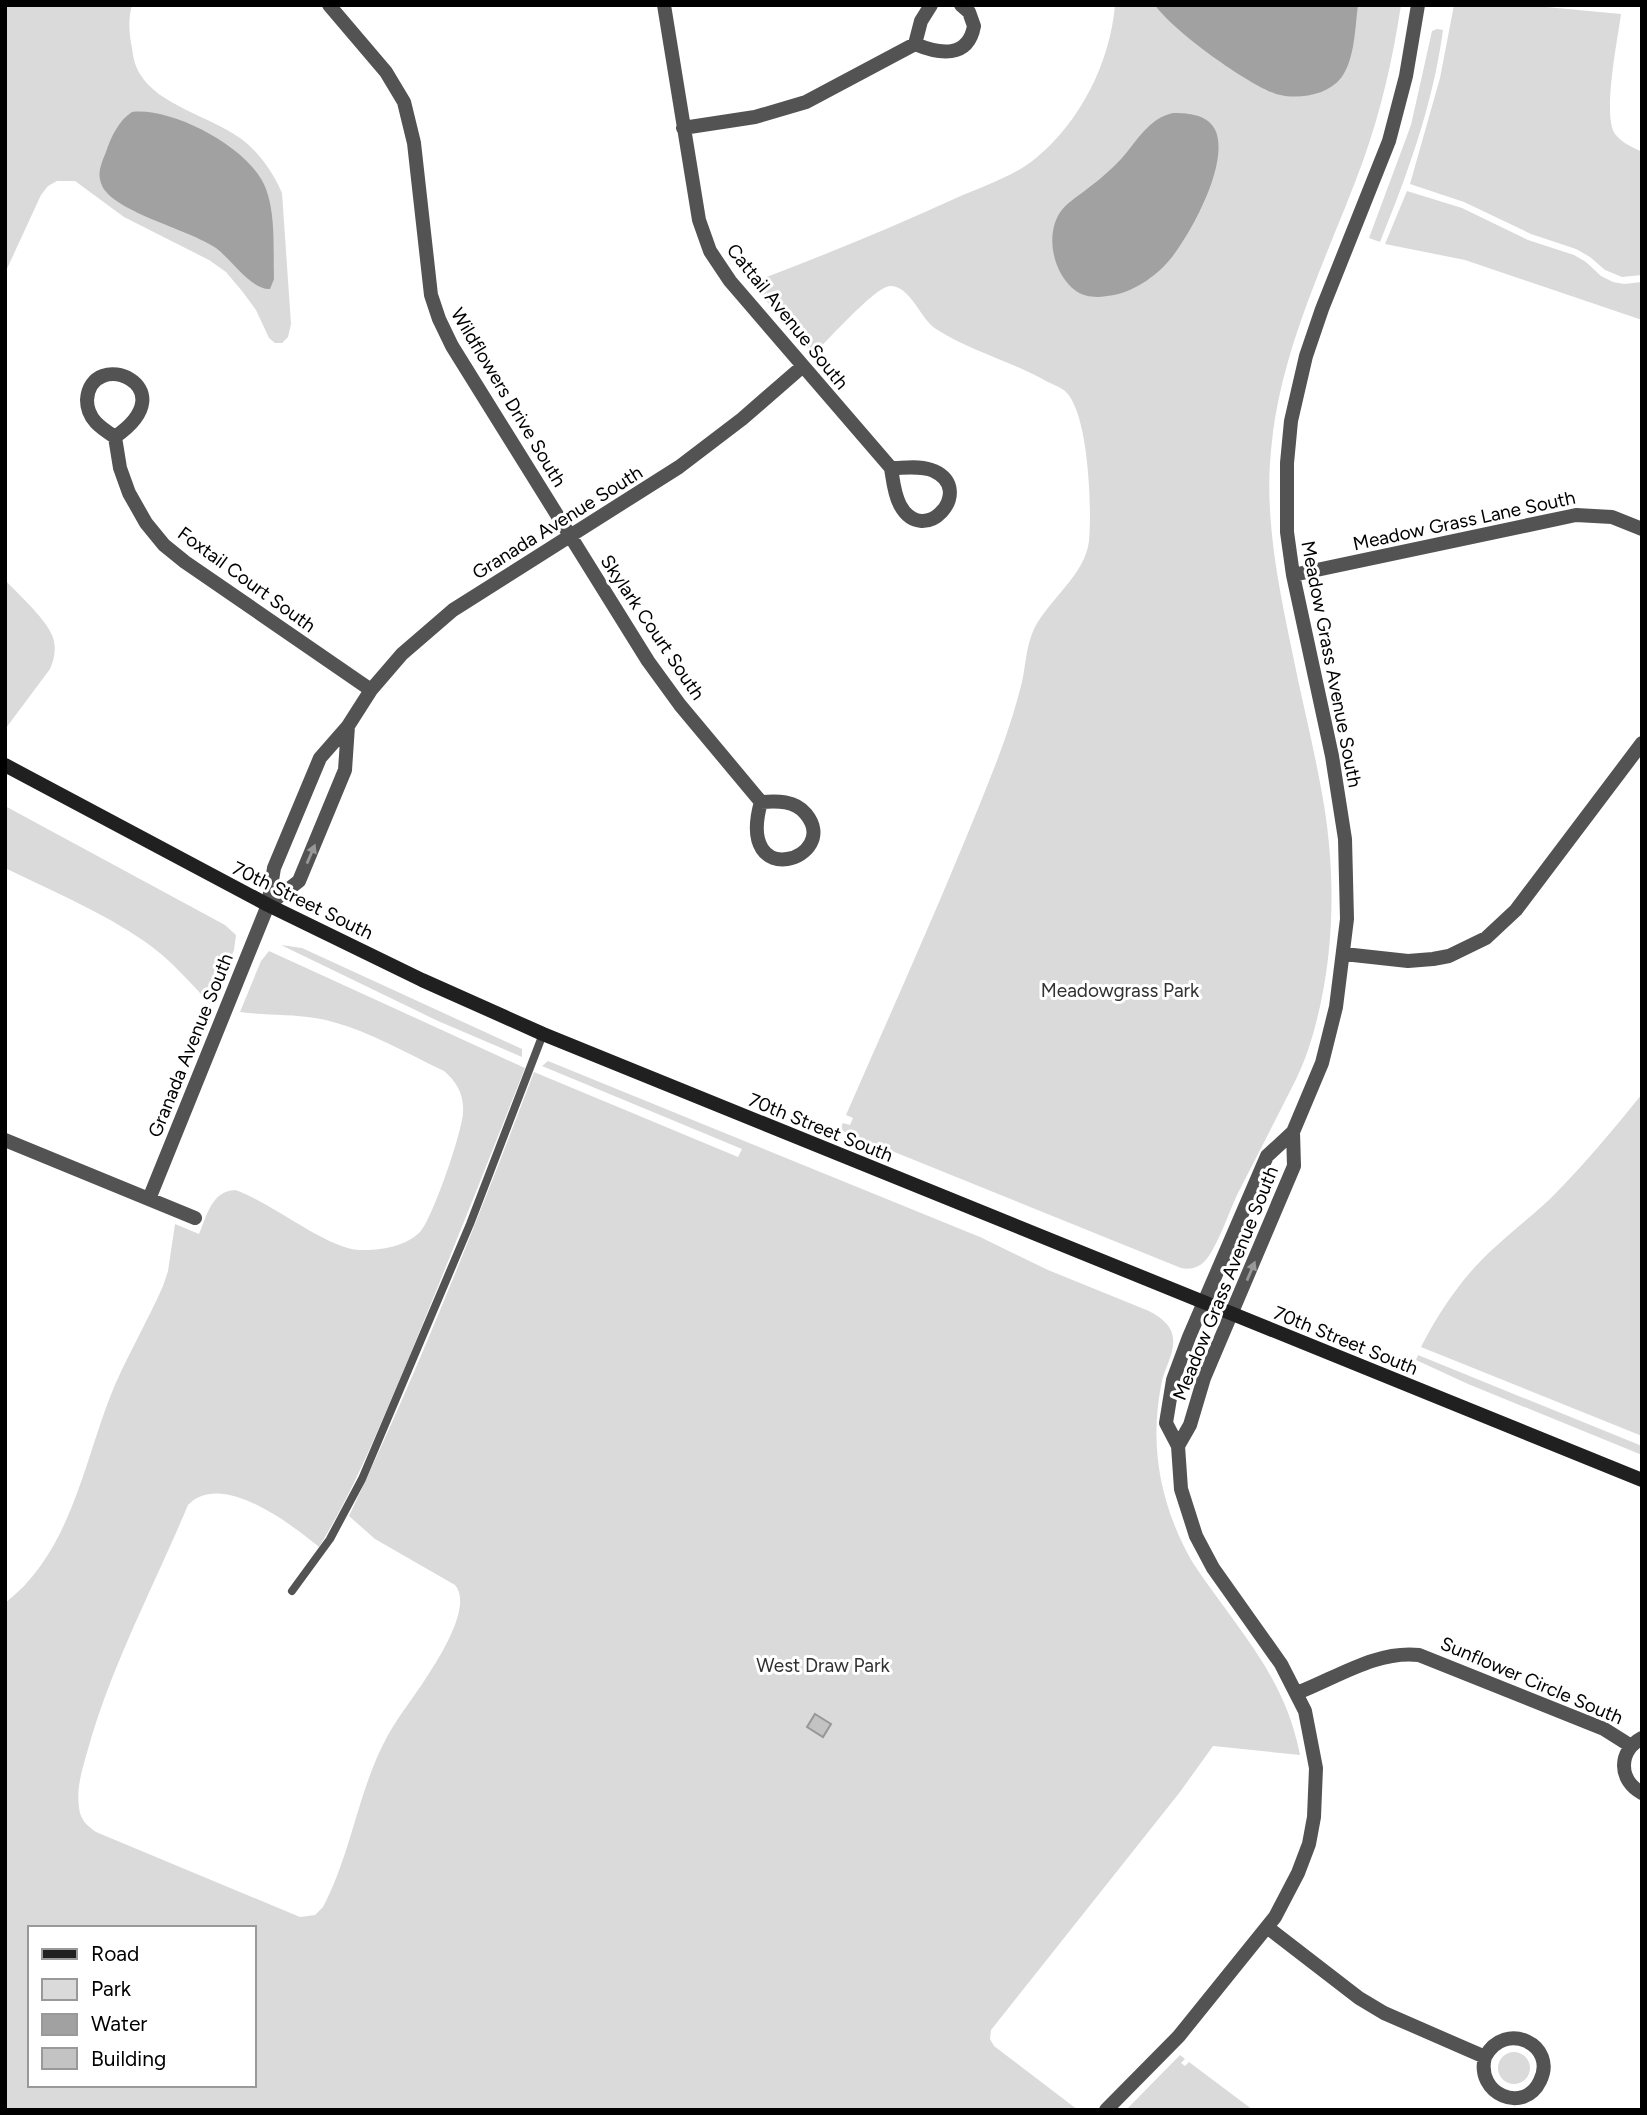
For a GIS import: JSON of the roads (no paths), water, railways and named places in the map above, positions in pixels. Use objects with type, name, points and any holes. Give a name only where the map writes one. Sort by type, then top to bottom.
[{"type":"main road","name":"70th Street South","points":[[5,765],[268,905],[422,980],[543,1034],[1642,1480]]},
{"type":"street","name":"Wildflowers Drive South","points":[[329,5],[386,72],[407,111],[414,143],[431,295],[439,319],[571,537]]},
{"type":"street","name":"Cattail Avenue South","points":[[664,5],[693,198],[710,251],[730,281],[891,468],[897,498],[906,513],[914,519],[928,520],[943,512],[949,494],[947,483],[942,476],[925,468],[891,468]]},
{"type":"street","points":[[915,44],[920,21],[931,5]]},
{"type":"street","points":[[682,128],[755,117],[806,102],[915,44],[944,52],[958,49],[967,44],[974,29],[969,12],[961,5]]},
{"type":"street","name":"Meadow Grass Avenue South","points":[[1178,1446],[1190,1425],[1204,1378],[1294,1166],[1293,1132],[1327,1047],[1336,1007],[1348,919],[1344,831],[1332,756],[1293,575],[1287,532],[1286,472],[1297,392],[1322,309],[1389,141],[1406,76],[1418,5]]},
{"type":"street","name":"Granada Avenue South","points":[[149,1199],[268,905],[274,868],[320,758],[348,726],[371,690],[402,654],[441,619],[693,457],[803,366]]},
{"type":"street","points":[[112,374],[131,379],[139,388],[142,397],[136,419],[115,438],[95,423],[87,403],[92,384],[101,377],[112,374]]},
{"type":"street","name":"Foxtail Court South","points":[[115,438],[120,468],[129,493],[146,523],[170,551],[371,690]]},
{"type":"street","name":"Meadow Grass Lane South","points":[[1293,575],[1576,515],[1612,517],[1642,529]]},
{"type":"street","name":"Skylark Court South","points":[[571,537],[664,684],[761,802]]},
{"type":"street","name":"Granada Avenue South","points":[[268,905],[299,881],[345,770],[348,726]]},
{"type":"street","points":[[1344,954],[1408,961],[1433,959],[1449,956],[1486,938],[1516,910],[1642,743]]},
{"type":"street","points":[[761,802],[785,802],[805,812],[813,830],[811,842],[801,854],[789,860],[779,860],[764,852],[757,832],[761,802]]},
{"type":"street","name":"Meadow Grass Avenue South","points":[[1106,2110],[1179,2036],[1268,1927],[1295,1880],[1309,1844],[1316,1782],[1314,1753],[1304,1711],[1276,1656],[1213,1568],[1196,1536],[1181,1489],[1178,1446],[1166,1423],[1169,1397],[1180,1358],[1267,1156],[1293,1132]]},
{"type":"street","points":[[5,1140],[195,1218]]},
{"type":"street","name":"Sunflower Circle South","points":[[1297,1693],[1381,1658],[1399,1654],[1419,1655],[1636,1742],[1624,1757],[1624,1771],[1629,1784],[1642,1793]]},
{"type":"street","points":[[1268,1927],[1359,1998],[1384,2013],[1485,2056]]},
{"type":"street","points":[[1522,2039],[1534,2046],[1542,2057],[1542,2079],[1527,2095],[1504,2097],[1487,2083],[1483,2070],[1485,2056],[1500,2040],[1522,2039]]},
{"type":"lane","points":[[292,1591],[330,1539],[362,1479],[475,1213],[543,1034]]},
{"type":"water","points":[[1155,5],[1358,5],[1352,53],[1346,71],[1335,84],[1320,93],[1293,97],[1276,94],[1247,80],[1194,42]]},
{"type":"water","points":[[132,112],[168,116],[189,124],[228,146],[258,174],[266,189],[273,222],[274,279],[270,289],[256,285],[216,248],[134,211],[107,193],[100,179],[102,163],[116,129]]},
{"type":"water","points":[[1173,113],[1204,118],[1212,125],[1218,138],[1214,176],[1197,218],[1175,253],[1147,281],[1115,295],[1095,297],[1079,293],[1062,276],[1054,256],[1053,234],[1059,214],[1068,203],[1114,166],[1150,125]]},
{"type":"park label","name":"Meadowgrass Park","points":[[1120,990]]},
{"type":"park label","name":"West Draw Park","points":[[823,1665]]}]
